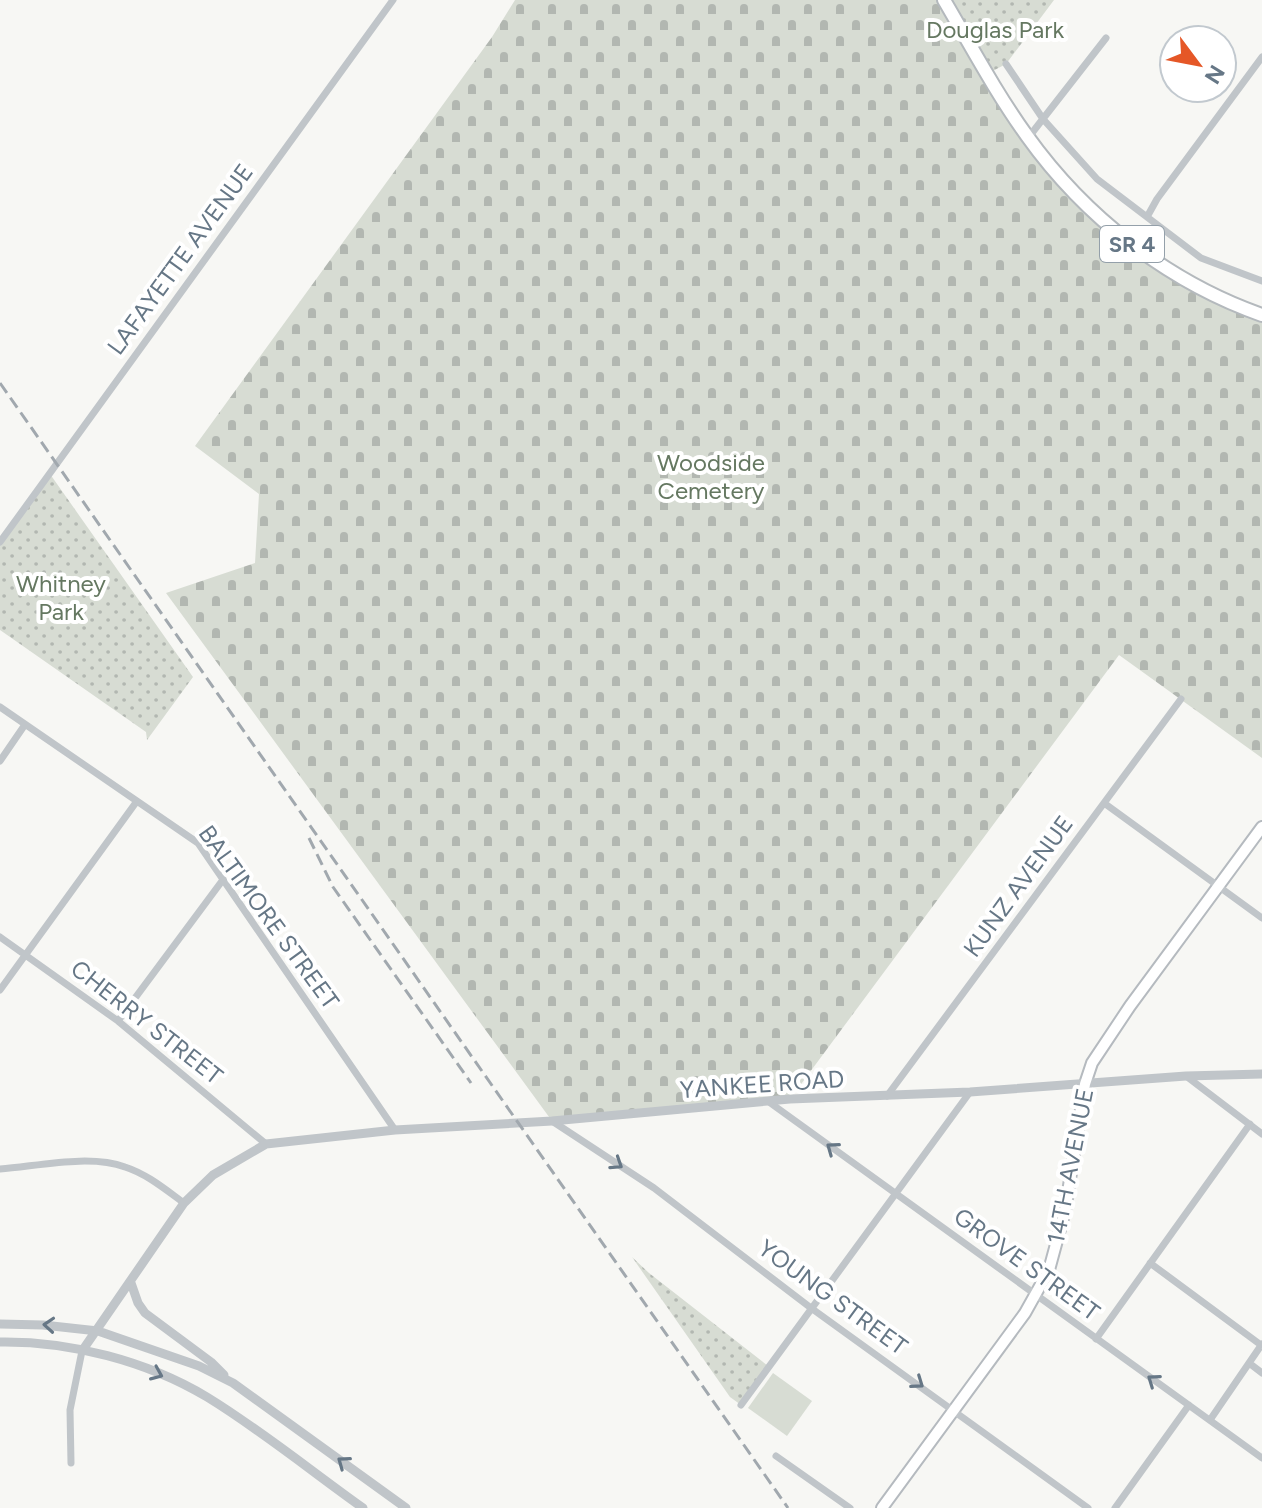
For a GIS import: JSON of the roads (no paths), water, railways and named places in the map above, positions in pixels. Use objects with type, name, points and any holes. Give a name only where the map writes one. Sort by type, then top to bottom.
[{"type":"main road","name":"SR 4","points":[[944,0],[1028,138],[1079,196],[1150,258],[1195,287],[1262,315]]},
{"type":"main road","name":"14TH AVENUE","points":[[882,1508],[1037,1294],[1049,1270],[1060,1232],[1085,1084],[1092,1063],[1130,1006],[1262,827]]},
{"type":"street","name":"LAFAYETTE AVENUE","points":[[0,542],[393,0]]},
{"type":"street","points":[[1028,138],[1106,38]]},
{"type":"street","points":[[1147,217],[1262,57]]},
{"type":"street","points":[[1006,64],[1043,119],[1097,179],[1201,258],[1262,281]]},
{"type":"street","name":"KUNZ AVENUE","points":[[887,1096],[1181,699]]},
{"type":"street","name":"BALTIMORE STREET","points":[[0,707],[198,843],[395,1130]]},
{"type":"street","points":[[0,761],[24,726]]},
{"type":"street","points":[[0,990],[137,801]]},
{"type":"street","points":[[1104,803],[1262,918]]},
{"type":"street","points":[[118,1021],[222,881]]},
{"type":"street","name":"CHERRY STREET","points":[[0,937],[118,1021],[266,1144]]},
{"type":"street","name":"YANKEE ROAD","points":[[266,1144],[395,1130],[552,1121],[769,1102],[1262,1074]]},
{"type":"street","points":[[1186,1076],[1262,1134]]},
{"type":"street","points":[[741,1405],[970,1092]]},
{"type":"street","name":"GROVE STREET","points":[[769,1102],[1262,1458]]},
{"type":"street","name":"YOUNG STREET","points":[[552,1121],[654,1188],[811,1308],[1088,1508]]},
{"type":"street","points":[[1096,1339],[1250,1124]]},
{"type":"street","points":[[71,1463],[70,1410],[82,1351],[184,1203],[213,1175],[266,1144]]},
{"type":"street","points":[[0,1169],[101,1160],[147,1176],[184,1203]]},
{"type":"street","points":[[1150,1263],[1262,1344],[1210,1420]]},
{"type":"street","points":[[131,1283],[145,1313],[211,1362],[233,1383],[406,1508]]},
{"type":"street","points":[[0,1324],[98,1331],[184,1360],[233,1383]]},
{"type":"street","points":[[0,1342],[34,1343],[82,1351],[142,1368],[204,1395],[363,1508]]},
{"type":"street","points":[[1249,1363],[1262,1373]]},
{"type":"street","points":[[1115,1508],[1189,1405]]},
{"type":"street","points":[[776,1456],[850,1508]]},
{"type":"railway","points":[[0,383],[788,1508]]},
{"type":"railway","points":[[309,838],[333,887],[471,1083]]},
{"type":"park label","name":"Douglas Park","points":[[995,29]]},
{"type":"park label","name":"Woodside Cemetery","points":[[711,476]]},
{"type":"park label","name":"Whitney Park","points":[[61,597]]}]
